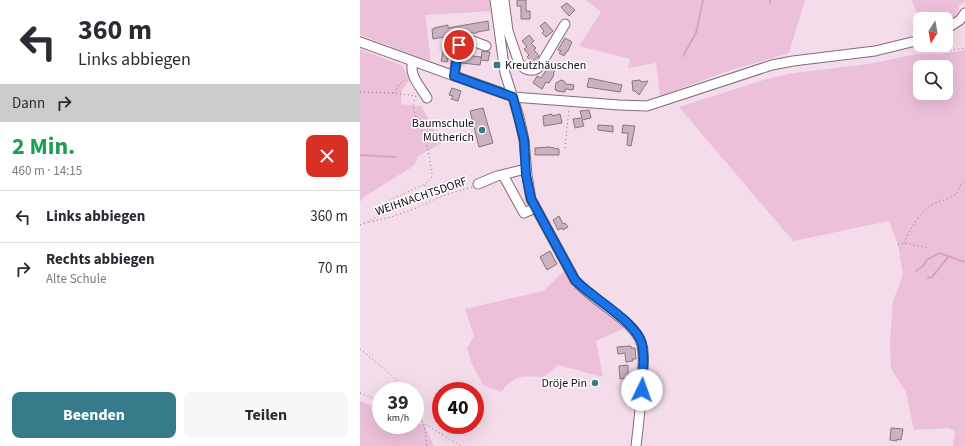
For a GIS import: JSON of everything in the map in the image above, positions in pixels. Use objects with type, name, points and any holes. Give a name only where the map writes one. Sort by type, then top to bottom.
[{"type":"street","points":[[495,0],[505,73],[524,140],[528,190],[535,208],[575,280],[582,288],[630,326],[637,334],[641,342],[643,364],[641,404],[636,446]]},
{"type":"street","points":[[504,0],[509,34],[520,63],[522,67],[527,70],[535,70],[540,66],[566,24]]},
{"type":"street","points":[[953,24],[960,20],[965,13]]},
{"type":"street","points":[[454,76],[459,45],[462,41],[467,40],[486,46]]},
{"type":"street","points":[[360,42],[513,97],[647,106],[772,65],[875,51],[913,42]]},
{"type":"street","points":[[413,61],[411,66],[413,74],[426,98]]},
{"type":"street","points":[[478,184],[526,169]]},
{"type":"street","points":[[503,175],[524,213],[535,208]]},
{"type":"path","points":[[953,49],[965,48]]},
{"type":"path","points":[[394,93],[399,84],[413,74]]},
{"type":"path","points":[[360,92],[394,93],[416,96],[413,104],[414,111],[428,148],[432,173],[431,179],[425,184],[390,200],[386,208],[378,215],[368,222],[360,225]]},
{"type":"path","points":[[565,148],[570,102]]},
{"type":"path","points":[[898,245],[904,242],[919,217],[929,206],[955,196],[965,181]]},
{"type":"path","points":[[425,184],[431,200]]},
{"type":"path","name":"WEIHNACHTSDORF","points":[[368,222],[414,209],[431,200],[478,184]]},
{"type":"path","points":[[904,242],[929,248]]},
{"type":"path","points":[[360,348],[397,382]]},
{"type":"path","points":[[360,393],[372,397]]},
{"type":"path","points":[[424,423],[462,446]]},
{"type":"path","points":[[424,427],[427,446]]},
{"type":"shaded area","points":[[360,0],[493,0],[493,11],[425,15],[431,61],[360,35]]},
{"type":"shaded area","points":[[586,0],[805,0],[789,53],[728,71],[660,96],[656,63],[628,68],[630,59],[579,46],[601,12]]},
{"type":"shaded area","points":[[912,0],[965,0],[960,5],[955,18],[953,19],[953,12],[916,12]]},
{"type":"shaded area","points":[[360,49],[401,65],[411,78],[402,90],[401,104],[421,106],[442,143],[418,156],[416,163],[412,167],[364,197],[360,202]]},
{"type":"shaded area","points":[[965,50],[965,446],[953,446],[955,431],[948,428],[914,430],[906,392],[891,369],[890,341],[893,301],[903,275],[898,245],[889,221],[793,241],[679,107],[766,79],[794,73],[868,64],[917,54],[942,54]]},
{"type":"shaded area","points":[[565,270],[627,327],[596,341],[603,377],[558,365],[544,377],[520,377],[515,379],[501,392],[484,385],[484,382],[481,382],[472,364],[467,348],[474,336],[465,309],[543,291]]},
{"type":"shaded area","points":[[360,401],[372,406],[372,434],[424,434],[424,426],[434,446],[360,446]]},
{"type":"building","points":[[517,0],[526,0],[526,11],[530,11],[530,19],[521,19],[521,6],[517,6]]},
{"type":"building","points":[[567,3],[575,10],[569,16],[561,7]]},
{"type":"building","points":[[488,21],[489,30],[433,39],[432,29],[435,29],[434,28],[448,25],[448,28]]},
{"type":"building","points":[[545,22],[553,31],[546,37],[542,33],[544,31],[540,26]]},
{"type":"building","points":[[529,35],[534,41],[531,43],[536,48],[534,50],[539,56],[532,62],[527,57],[529,55],[524,49],[527,47],[522,41]]},
{"type":"building","points":[[565,38],[572,42],[564,56],[559,53],[561,51],[558,50]]},
{"type":"building","points":[[444,47],[452,48],[451,59],[448,58],[447,62],[441,61]]},
{"type":"building","points":[[482,51],[490,52],[488,61],[481,60],[480,65],[462,63],[464,55],[481,57],[481,59]]},
{"type":"building","points":[[548,67],[555,71],[553,74],[554,75],[549,83],[546,82],[542,89],[533,83],[537,76],[541,78]]},
{"type":"building","points":[[589,78],[622,85],[620,92],[587,87]]},
{"type":"building","points":[[561,80],[566,84],[574,85],[573,90],[565,89],[565,92],[555,90],[556,83]]},
{"type":"building","points":[[640,80],[641,82],[648,81],[639,95],[633,91],[632,81]]},
{"type":"building","points":[[452,88],[461,91],[458,101],[451,99],[453,96],[449,95]]},
{"type":"building","name":"Baumschule Mütherich","points":[[483,108],[493,143],[479,147],[470,111]]},
{"type":"building","points":[[589,110],[591,118],[582,120],[584,126],[575,128],[573,119],[582,118],[580,111]]},
{"type":"building","points":[[552,114],[552,116],[560,114],[562,123],[544,126],[543,116]]},
{"type":"building","points":[[598,125],[613,126],[613,132],[598,130]]},
{"type":"building","points":[[623,125],[635,126],[631,146],[627,145],[628,133],[622,133]]},
{"type":"building","points":[[549,147],[559,149],[559,155],[535,155],[535,148]]},
{"type":"building","points":[[559,216],[563,224],[565,223],[568,227],[563,230],[562,228],[558,230],[553,220]]},
{"type":"building","points":[[550,251],[557,264],[547,270],[540,257]]},
{"type":"building","points":[[631,346],[631,348],[635,348],[636,359],[626,362],[625,353],[618,354],[617,347]]},
{"type":"building","points":[[628,365],[628,378],[620,379],[619,366]]},
{"type":"building","points":[[891,428],[903,429],[901,440],[890,440]]},
{"type":"waterway","points":[[683,56],[696,33],[703,0]]},
{"type":"waterway","points":[[360,155],[395,157]]},
{"type":"waterway","points":[[916,271],[923,266],[927,260],[939,253],[965,262]]},
{"type":"waterway","points":[[928,278],[932,277],[949,256]]},
{"type":"place","name":"Kreutzhäuschen","points":[[497,65]]},
{"type":"place","name":"Baumschule Mütherich","points":[[482,130]]},
{"type":"place","name":"Dröje Pin","points":[[595,383]]},
{"type":"route","points":[[459,45],[454,76],[513,97],[524,140],[526,175],[531,199],[575,280],[582,288],[630,326],[637,334],[641,342],[643,353],[642,390]]}]
